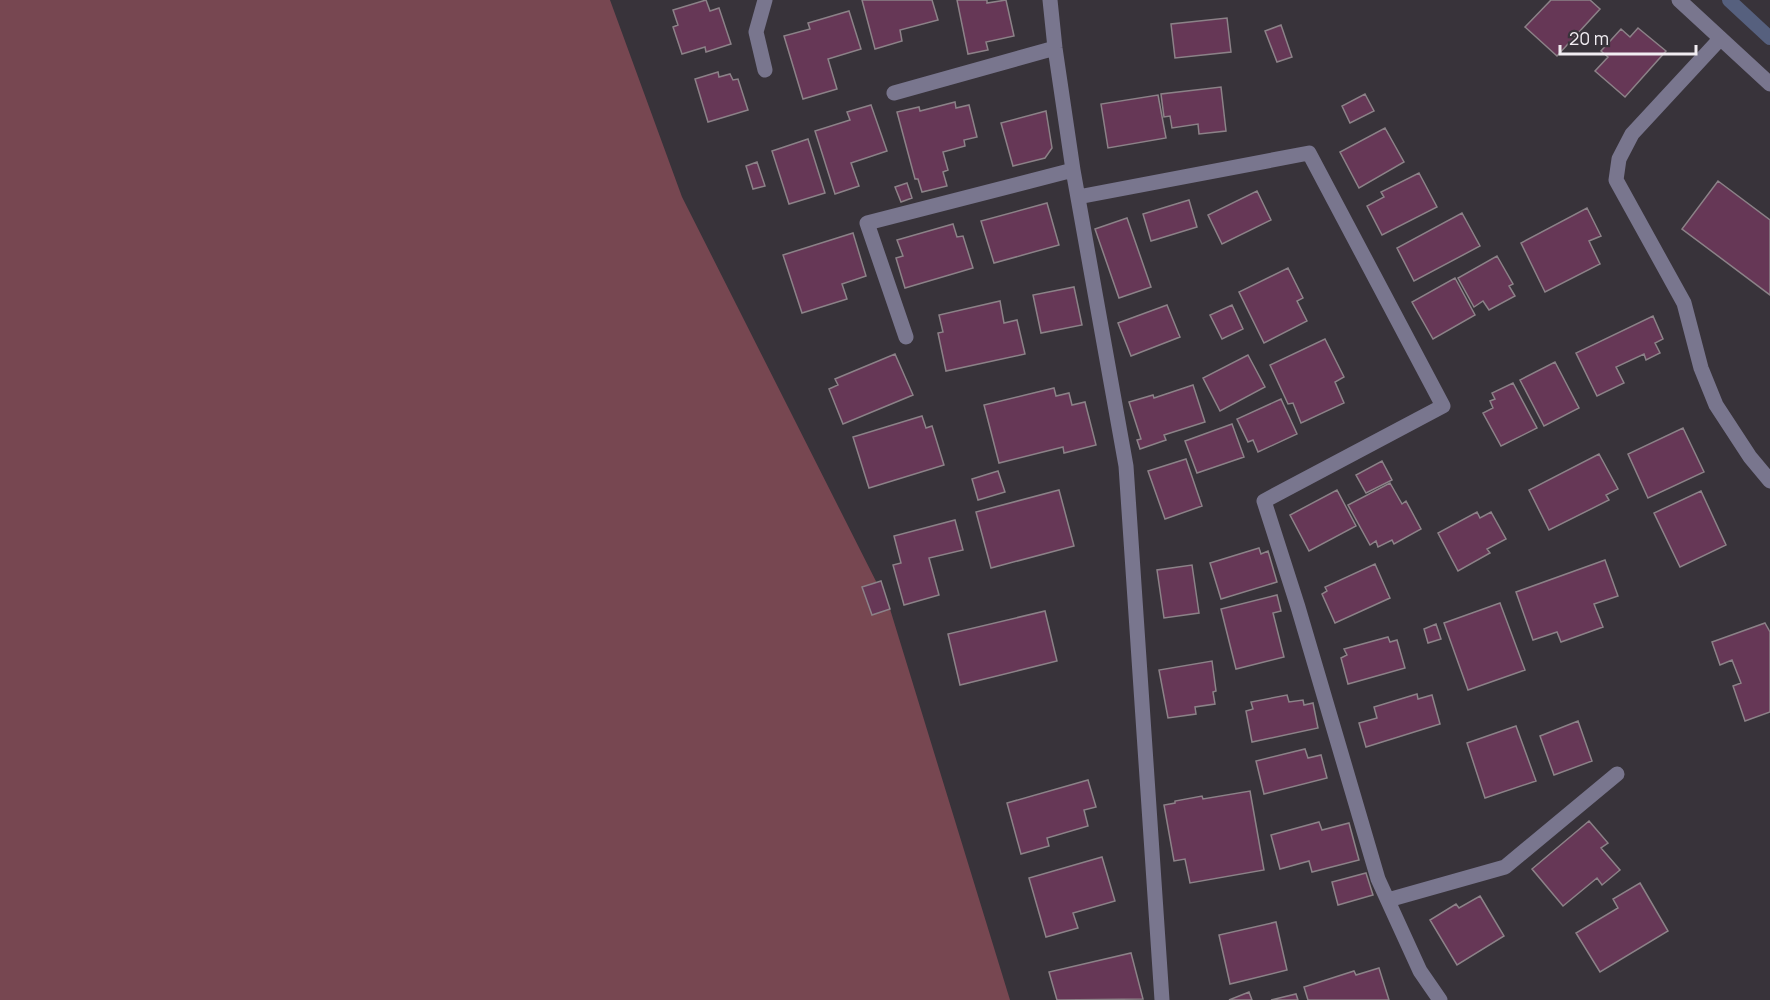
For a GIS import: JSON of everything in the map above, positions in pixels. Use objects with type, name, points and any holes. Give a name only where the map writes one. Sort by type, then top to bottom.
[{"type":"street","points":[[765,0],[756,32],[765,70]]},
{"type":"street","points":[[1050,0],[1073,170],[1126,466],[1162,1000]]},
{"type":"street","points":[[1679,0],[1770,84]]},
{"type":"street","points":[[1720,39],[1632,134],[1619,159],[1616,180],[1684,303],[1701,369],[1716,405],[1750,457],[1770,481]]},
{"type":"street","points":[[894,93],[1055,48]]},
{"type":"street","points":[[1078,197],[1309,153],[1443,405],[1264,501],[1298,607],[1378,879],[1420,971],[1440,1000]]},
{"type":"street","points":[[906,337],[867,223],[1073,170]]},
{"type":"street","points":[[1388,900],[1505,867],[1617,774]]},
{"type":"shaded area","points":[[0,0],[610,0],[682,197],[890,609],[1010,1000],[0,1000]]},
{"type":"building","points":[[706,0],[710,11],[719,8],[731,44],[706,52],[705,47],[682,54],[673,27],[678,25],[673,10]]},
{"type":"building","points":[[862,0],[932,0],[938,20],[900,30],[902,41],[875,49]]},
{"type":"building","points":[[957,0],[987,0],[987,3],[1006,0],[1014,36],[986,42],[988,50],[968,54]]},
{"type":"building","points":[[1551,0],[1590,0],[1600,9],[1557,56],[1525,27]]},
{"type":"building","points":[[849,11],[861,49],[828,59],[837,89],[803,99],[784,36],[810,29],[808,23]]},
{"type":"building","points":[[1227,18],[1231,52],[1175,58],[1171,24]]},
{"type":"building","points":[[1281,25],[1292,57],[1277,62],[1265,31]]},
{"type":"building","points":[[1638,28],[1666,51],[1625,97],[1595,71],[1608,57],[1601,51],[1621,29],[1630,37]]},
{"type":"building","points":[[718,72],[719,77],[730,74],[733,80],[738,79],[748,110],[708,122],[695,79]]},
{"type":"building","points":[[1221,87],[1226,131],[1199,134],[1198,124],[1172,128],[1170,116],[1164,117],[1161,94]]},
{"type":"building","points":[[1365,94],[1374,111],[1350,123],[1342,106]]},
{"type":"building","points":[[1158,95],[1166,138],[1108,148],[1101,104]]},
{"type":"building","points":[[955,102],[956,108],[969,105],[977,137],[964,140],[965,146],[943,152],[948,170],[943,172],[947,186],[922,192],[918,179],[915,179],[897,112],[919,107],[920,111]]},
{"type":"building","points":[[871,105],[887,151],[851,163],[859,186],[835,194],[815,131],[850,120],[847,112]]},
{"type":"building","points":[[1046,111],[1052,148],[1045,158],[1013,166],[1001,123]]},
{"type":"building","points":[[1385,128],[1404,162],[1359,188],[1340,152]]},
{"type":"building","points":[[808,139],[825,193],[789,204],[772,151]]},
{"type":"building","points":[[757,162],[765,186],[753,189],[746,166]]},
{"type":"building","points":[[1419,173],[1437,207],[1382,235],[1367,206],[1384,197],[1381,192]]},
{"type":"building","points":[[1718,181],[1770,220],[1770,295],[1682,229]]},
{"type":"building","points":[[907,183],[912,198],[901,202],[895,187]]},
{"type":"building","points":[[1257,191],[1271,220],[1222,244],[1208,215]]},
{"type":"building","points":[[1189,200],[1197,227],[1151,241],[1143,214]]},
{"type":"building","points":[[1047,203],[1059,245],[994,263],[981,221]]},
{"type":"building","points":[[1587,208],[1601,236],[1589,241],[1600,264],[1545,292],[1521,243]]},
{"type":"building","points":[[1462,213],[1480,246],[1414,281],[1397,248]]},
{"type":"building","points":[[1127,218],[1151,287],[1119,298],[1095,229]]},
{"type":"building","points":[[953,224],[957,237],[963,236],[973,268],[905,288],[896,258],[903,256],[897,240]]},
{"type":"building","points":[[853,233],[866,276],[842,284],[847,299],[802,313],[783,255]]},
{"type":"building","points":[[1497,256],[1513,284],[1509,286],[1515,296],[1489,310],[1483,301],[1474,307],[1458,278]]},
{"type":"building","points":[[1288,268],[1303,298],[1297,301],[1307,321],[1264,343],[1239,292]]},
{"type":"building","points":[[1455,278],[1475,315],[1433,339],[1412,302]]},
{"type":"building","points":[[1074,287],[1082,325],[1041,333],[1033,295]]},
{"type":"building","points":[[1000,301],[1004,323],[1017,320],[1025,354],[946,371],[938,333],[943,332],[939,315]]},
{"type":"building","points":[[1167,305],[1180,337],[1131,356],[1118,323]]},
{"type":"building","points":[[1232,305],[1243,329],[1222,339],[1210,315]]},
{"type":"building","points":[[1653,316],[1663,339],[1655,343],[1660,353],[1646,360],[1644,354],[1616,367],[1624,383],[1597,396],[1576,353]]},
{"type":"building","points":[[1325,339],[1344,377],[1335,382],[1344,403],[1301,423],[1293,403],[1288,404],[1270,365]]},
{"type":"building","points":[[895,354],[913,395],[843,424],[829,389],[838,385],[835,379]]},
{"type":"building","points":[[1248,355],[1265,387],[1220,411],[1203,378]]},
{"type":"building","points":[[1555,362],[1579,408],[1544,426],[1520,380]]},
{"type":"building","points":[[1513,383],[1537,428],[1501,446],[1483,413],[1493,408],[1490,401],[1495,399],[1492,393]]},
{"type":"building","points":[[1193,385],[1205,422],[1164,435],[1166,440],[1140,449],[1137,440],[1141,439],[1129,402],[1153,395],[1154,398]]},
{"type":"building","points":[[1054,388],[1056,396],[1069,393],[1072,405],[1085,402],[1096,445],[1064,453],[1063,447],[999,463],[984,405]]},
{"type":"building","points":[[1281,399],[1297,434],[1258,452],[1253,440],[1248,442],[1237,419]]},
{"type":"building","points":[[922,416],[926,428],[932,426],[944,465],[869,488],[853,437]]},
{"type":"building","points":[[1232,424],[1244,457],[1197,473],[1185,441]]},
{"type":"building","points":[[1683,428],[1704,472],[1648,498],[1628,454]]},
{"type":"building","points":[[1599,454],[1618,489],[1606,495],[1609,500],[1549,530],[1529,490]]},
{"type":"building","points":[[1186,459],[1202,506],[1165,519],[1148,471]]},
{"type":"building","points":[[1382,461],[1392,480],[1366,493],[1356,475]]},
{"type":"building","points":[[998,471],[1005,492],[978,500],[972,479]]},
{"type":"building","points":[[1390,483],[1402,504],[1406,501],[1421,529],[1394,544],[1392,540],[1378,547],[1376,541],[1370,545],[1348,505]]},
{"type":"building","points":[[1059,490],[1074,546],[991,568],[976,512]]},
{"type":"building","points":[[1337,490],[1356,526],[1309,551],[1290,515]]},
{"type":"building","points":[[1701,491],[1726,545],[1680,567],[1654,513]]},
{"type":"building","points":[[1477,512],[1480,518],[1491,512],[1506,539],[1487,549],[1490,553],[1458,571],[1438,533]]},
{"type":"building","points":[[955,520],[963,550],[929,558],[939,595],[904,605],[893,565],[901,563],[894,536]]},
{"type":"building","points":[[1259,548],[1261,554],[1268,551],[1277,582],[1221,599],[1210,563]]},
{"type":"building","points":[[1605,560],[1618,596],[1594,604],[1603,627],[1561,642],[1557,632],[1533,640],[1516,592]]},
{"type":"building","points":[[1375,564],[1390,598],[1335,623],[1322,594],[1327,591],[1325,587]]},
{"type":"building","points":[[1192,565],[1199,613],[1164,618],[1157,570]]},
{"type":"building","points":[[881,581],[890,609],[872,615],[862,587]]},
{"type":"building","points":[[1277,595],[1281,611],[1273,613],[1284,657],[1236,669],[1221,609]]},
{"type":"building","points":[[1500,603],[1525,670],[1468,690],[1444,623]]},
{"type":"building","points":[[1045,611],[1057,661],[960,685],[948,634]]},
{"type":"building","points":[[1765,623],[1770,632],[1770,712],[1745,721],[1733,686],[1741,683],[1732,660],[1720,665],[1712,642]]},
{"type":"building","points":[[1436,624],[1441,639],[1428,643],[1424,629]]},
{"type":"building","points":[[1388,637],[1390,642],[1397,640],[1405,668],[1348,684],[1341,658],[1347,655],[1344,649]]},
{"type":"building","points":[[1212,661],[1216,691],[1213,692],[1215,704],[1195,707],[1196,714],[1168,718],[1159,670]]},
{"type":"building","points":[[1417,694],[1418,699],[1432,695],[1440,724],[1366,747],[1359,723],[1377,718],[1374,707]]},
{"type":"building","points":[[1287,695],[1289,702],[1303,700],[1304,705],[1313,703],[1318,728],[1252,742],[1246,711],[1253,709],[1251,702]]},
{"type":"building","points":[[1578,721],[1592,761],[1554,775],[1540,736]]},
{"type":"building","points":[[1516,726],[1536,781],[1485,798],[1467,743]]},
{"type":"building","points":[[1305,749],[1308,758],[1321,755],[1327,778],[1264,794],[1256,761]]},
{"type":"building","points":[[1088,780],[1096,807],[1084,810],[1088,826],[1047,838],[1049,846],[1021,854],[1007,803]]},
{"type":"building","points":[[1250,791],[1264,870],[1190,883],[1185,859],[1174,861],[1164,805],[1202,796],[1203,799]]},
{"type":"building","points":[[1589,821],[1608,843],[1601,848],[1620,870],[1602,885],[1597,878],[1563,906],[1532,869]]},
{"type":"building","points":[[1319,822],[1322,830],[1349,823],[1359,860],[1312,872],[1309,861],[1280,869],[1271,835]]},
{"type":"building","points":[[1102,857],[1115,901],[1073,913],[1078,928],[1046,937],[1029,878]]},
{"type":"building","points":[[1366,873],[1373,895],[1338,905],[1332,882]]},
{"type":"building","points":[[1640,883],[1668,931],[1600,972],[1576,933],[1618,908],[1613,899]]},
{"type":"building","points":[[1480,896],[1504,936],[1457,965],[1430,920],[1456,904],[1459,908]]},
{"type":"building","points":[[1276,922],[1287,970],[1230,984],[1219,935]]},
{"type":"building","points":[[1131,953],[1143,999],[1057,1000],[1049,972]]},
{"type":"building","points":[[1379,968],[1389,1000],[1308,1000],[1304,987],[1354,971],[1356,975]]},
{"type":"building","points":[[1249,992],[1252,1000],[1229,1000]]},
{"type":"building","points":[[1296,994],[1298,1000],[1271,1000]]},
{"type":"waterway","points":[[1729,0],[1770,38]]}]
